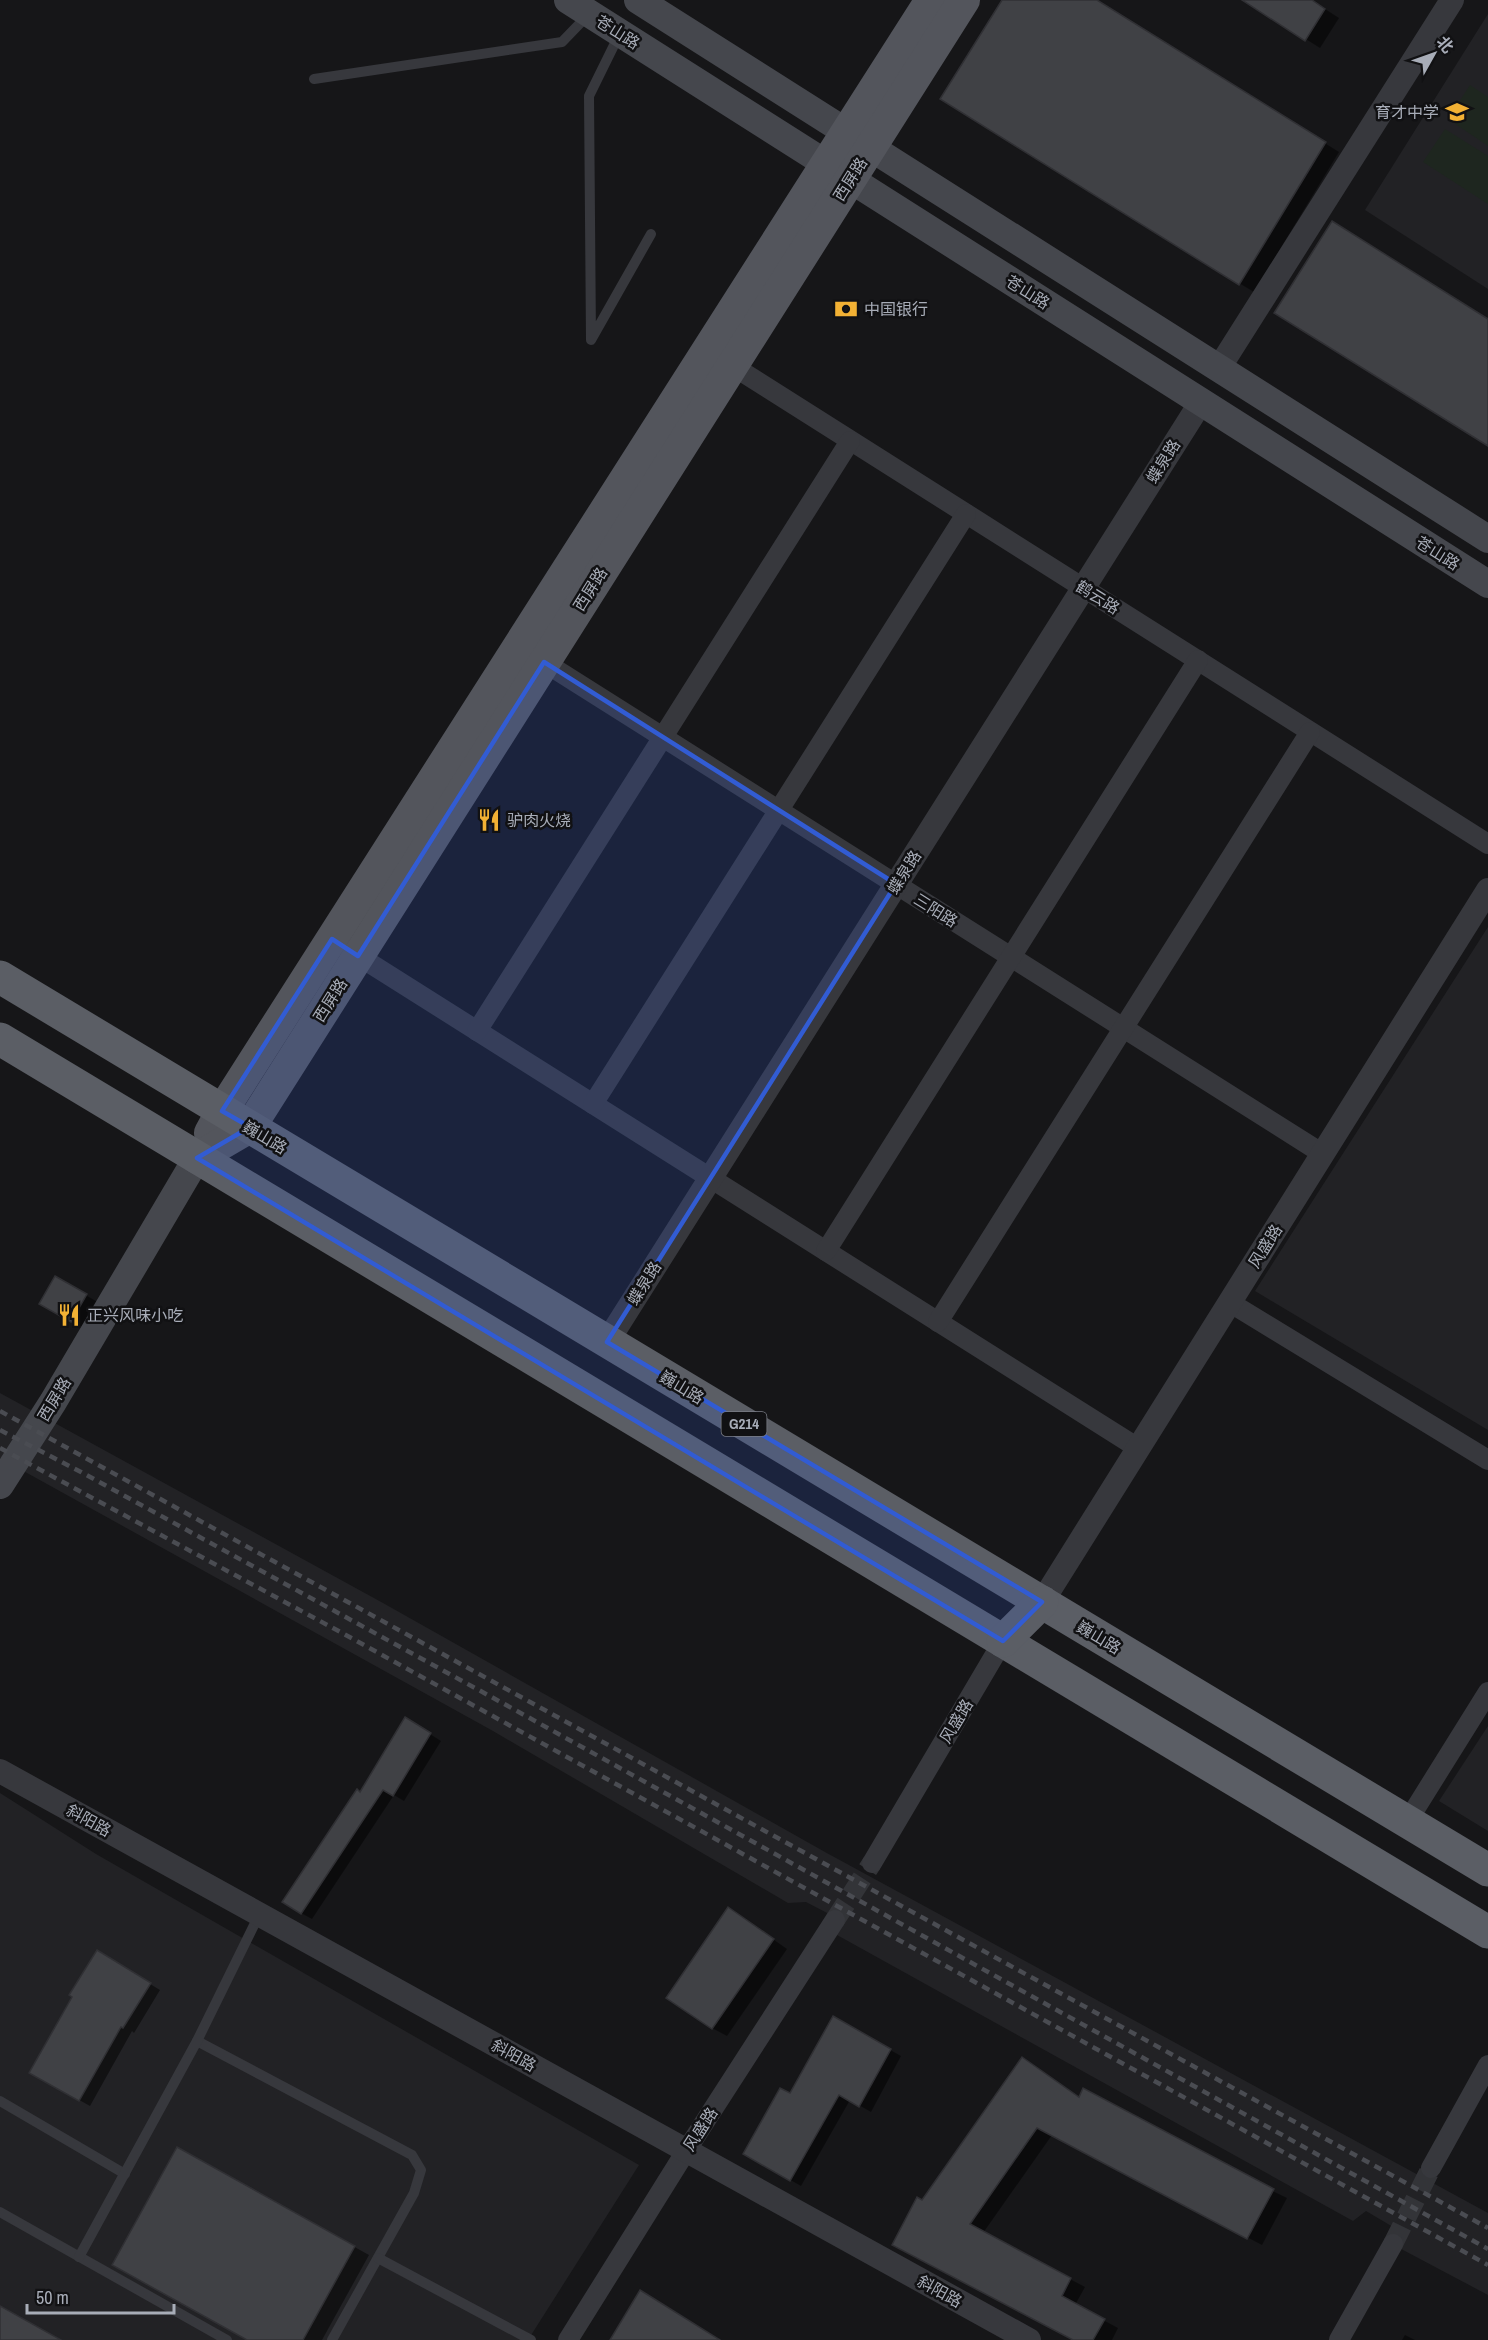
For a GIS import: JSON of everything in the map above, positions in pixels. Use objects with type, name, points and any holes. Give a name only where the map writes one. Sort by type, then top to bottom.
[{"type":"highway","name":"巍山路","points":[[0,977],[1488,1870]]},
{"type":"highway","points":[[0,1039],[1488,1932]]},
{"type":"highway","points":[[1003,1641],[1042,1602]]},
{"type":"main road","points":[[638,0],[1488,539]]},
{"type":"main road","name":"西屏路","points":[[0,1485],[53,1402],[197,1158],[222,1111],[332,939],[531,654],[838,172],[858,140],[931,0]]},
{"type":"main road","name":"西屏路","points":[[858,140],[964,0]]},
{"type":"main road","name":"苍山路","points":[[578,7],[1488,584]]},
{"type":"main road","name":"西屏路","points":[[197,1158],[250,1127],[358,956],[531,654]]},
{"type":"street","points":[[1219,368],[1452,0]]},
{"type":"street","name":"鹤云路","points":[[720,358],[1488,844]]},
{"type":"street","name":"蝶泉路","points":[[607,1342],[1201,402]]},
{"type":"street","points":[[477,1031],[850,441]]},
{"type":"street","points":[[593,1104],[966,514]]},
{"type":"street","name":"三阳路","points":[[531,654],[1323,1154]]},
{"type":"street","points":[[825,1251],[1198,660]]},
{"type":"street","points":[[938,1322],[1310,732]]},
{"type":"street","name":"风盛路","points":[[1042,1602],[1488,890]]},
{"type":"street","points":[[332,939],[1138,1448]]},
{"type":"street","points":[[1229,1302],[1488,1461]]},
{"type":"street","name":"风盛路","points":[[872,1863],[1003,1641]]},
{"type":"street","points":[[1407,1822],[1488,1692]]},
{"type":"street","name":"斜阳路","points":[[0,1771],[1029,2340]]},
{"type":"street","name":"风盛路","points":[[568,2340],[686,2151],[836,1920]]},
{"type":"street","points":[[1431,2168],[1488,2065]]},
{"type":"street","points":[[1339,2340],[1393,2244]]},
{"type":"lane","points":[[314,79],[562,42],[578,7]]},
{"type":"lane","points":[[620,33],[589,96],[591,340],[651,234]]},
{"type":"lane","points":[[79,2257],[197,2041],[260,1914]]},
{"type":"lane","points":[[197,2041],[412,2155],[421,2170],[414,2193],[332,2340]]},
{"type":"lane","points":[[0,2101],[125,2174]]},
{"type":"lane","points":[[0,2212],[226,2340]]},
{"type":"lane","points":[[378,2258],[531,2340]]},
{"type":"highlighted area","points":[[544,662],[896,884],[607,1342],[1042,1602],[1003,1641],[197,1158],[250,1127],[222,1111],[332,939],[358,956]]},
{"type":"shaded area","name":"育才中学","points":[[1488,14],[1488,289],[1365,210]]},
{"type":"shaded area","points":[[1470,85],[1488,97],[1488,146],[1448,119]]},
{"type":"shaded area","points":[[1445,129],[1488,156],[1488,204],[1423,162]]},
{"type":"shaded area","points":[[1488,927],[1488,1430],[1255,1291]]},
{"type":"shaded area","points":[[0,1393],[383,1603],[825,1852],[1488,2213],[1488,2295],[1388,2242],[1393,2227],[1366,2211],[1353,2221],[837,1935],[829,1914],[806,1902],[788,1903],[493,1731],[0,1458]]},
{"type":"shaded area","points":[[1488,1726],[1488,1831],[1439,1801]]},
{"type":"shaded area","points":[[0,1793],[96,1854],[639,2165],[528,2340],[0,2340]]},
{"type":"building","points":[[1002,0],[1097,0],[1326,142],[1239,285],[940,99]]},
{"type":"building","points":[[1242,0],[1312,0],[1325,9],[1305,41]]},
{"type":"building","points":[[1332,221],[1488,319],[1488,446],[1274,313]]},
{"type":"building","points":[[55,1276],[87,1294],[71,1322],[39,1304]]},
{"type":"building","points":[[405,1717],[431,1733],[393,1796],[383,1790],[301,1914],[282,1902],[357,1789],[360,1792]]},
{"type":"building","points":[[728,1907],[774,1939],[712,2029],[666,1998]]},
{"type":"building","points":[[97,1950],[151,1983],[123,2028],[121,2027],[79,2101],[29,2073],[72,1997],[69,1995]]},
{"type":"building","points":[[833,2016],[891,2049],[859,2107],[839,2095],[790,2181],[743,2154],[780,2088],[790,2093]]},
{"type":"building","points":[[1022,2057],[1079,2097],[1083,2088],[1274,2189],[1247,2239],[1037,2128],[970,2224],[1071,2278],[1062,2296],[1105,2319],[1093,2340],[1073,2340],[892,2245],[917,2197],[922,2200]]},
{"type":"building","points":[[177,2147],[355,2246],[303,2340],[247,2340],[112,2265]]},
{"type":"building","points":[[640,2290],[720,2340],[610,2340]]},
{"type":"building","points":[[0,2306],[61,2340],[0,2340]]},
{"type":"tunnel","points":[[835,1920],[872,1863]]},
{"type":"tunnel","points":[[1393,2244],[1431,2168]]},
{"type":"railway","points":[[0,1411],[1488,2228]]},
{"type":"railway","points":[[0,1430],[517,1711],[1488,2249]]},
{"type":"railway","points":[[0,1448],[344,1634],[1488,2265]]},
{"type":"place","name":"育才中学","points":[[1457,112]]},
{"type":"place","name":"中国银行","points":[[846,309]]},
{"type":"place","name":"驴肉火烧","points":[[489,820]]},
{"type":"place","name":"正兴风味小吃","points":[[69,1315]]}]
